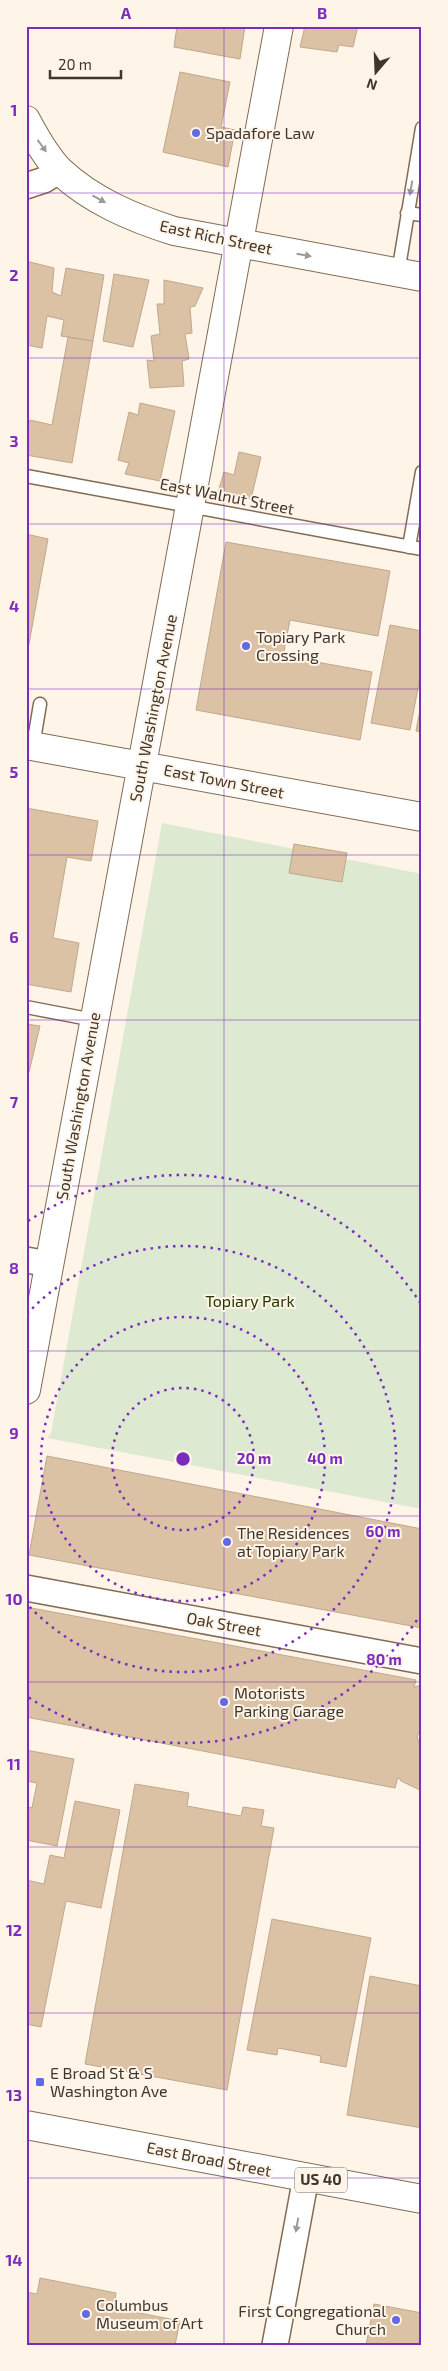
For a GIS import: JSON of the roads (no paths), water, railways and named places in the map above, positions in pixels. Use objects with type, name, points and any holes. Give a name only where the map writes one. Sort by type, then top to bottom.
[{"type":"street","name":"South Washington Avenue","points":[[26,1390],[38,1262],[94,1020],[279,26]]},
{"type":"street","name":"East Rich Street","points":[[26,120],[36,138],[60,170],[95,198],[142,221],[174,231],[410,275]]},
{"type":"street","points":[[26,186],[44,180],[60,170]]},
{"type":"street","name":"East Town Street","points":[[29,745],[422,817]]},
{"type":"street","name":"Oak Street","points":[[26,1588],[422,1661]]},
{"type":"street","name":"East Broad Street","points":[[26,2125],[422,2199]]},
{"type":"street","points":[[276,2345],[306,2177]]},
{"type":"lane","points":[[410,275],[407,213],[422,128]]},
{"type":"lane","points":[[407,213],[422,215]]},
{"type":"lane","points":[[408,547],[422,472]]},
{"type":"lane","name":"East Walnut Street","points":[[26,476],[422,549]]},
{"type":"lane","points":[[29,745],[40,704]]},
{"type":"lane","points":[[26,1007],[94,1020]]},
{"type":"place","name":"Spadafore Law","points":[[196,133]]},
{"type":"place","name":"Topiary Park Crossing","points":[[246,646]]},
{"type":"place","name":"The Residences at Topiary Park","points":[[227,1542]]},
{"type":"place","name":"Motorists Parking Garage","points":[[224,1702]]},
{"type":"place","name":"E Broad St & S Washington Ave","points":[[40,2082]]},
{"type":"place","name":"Columbus Museum of Art","points":[[86,2314]]},
{"type":"place","name":"First Congregational Church","points":[[396,2320]]},
{"type":"park label","name":"Topiary Park","points":[[250,1301]]}]
